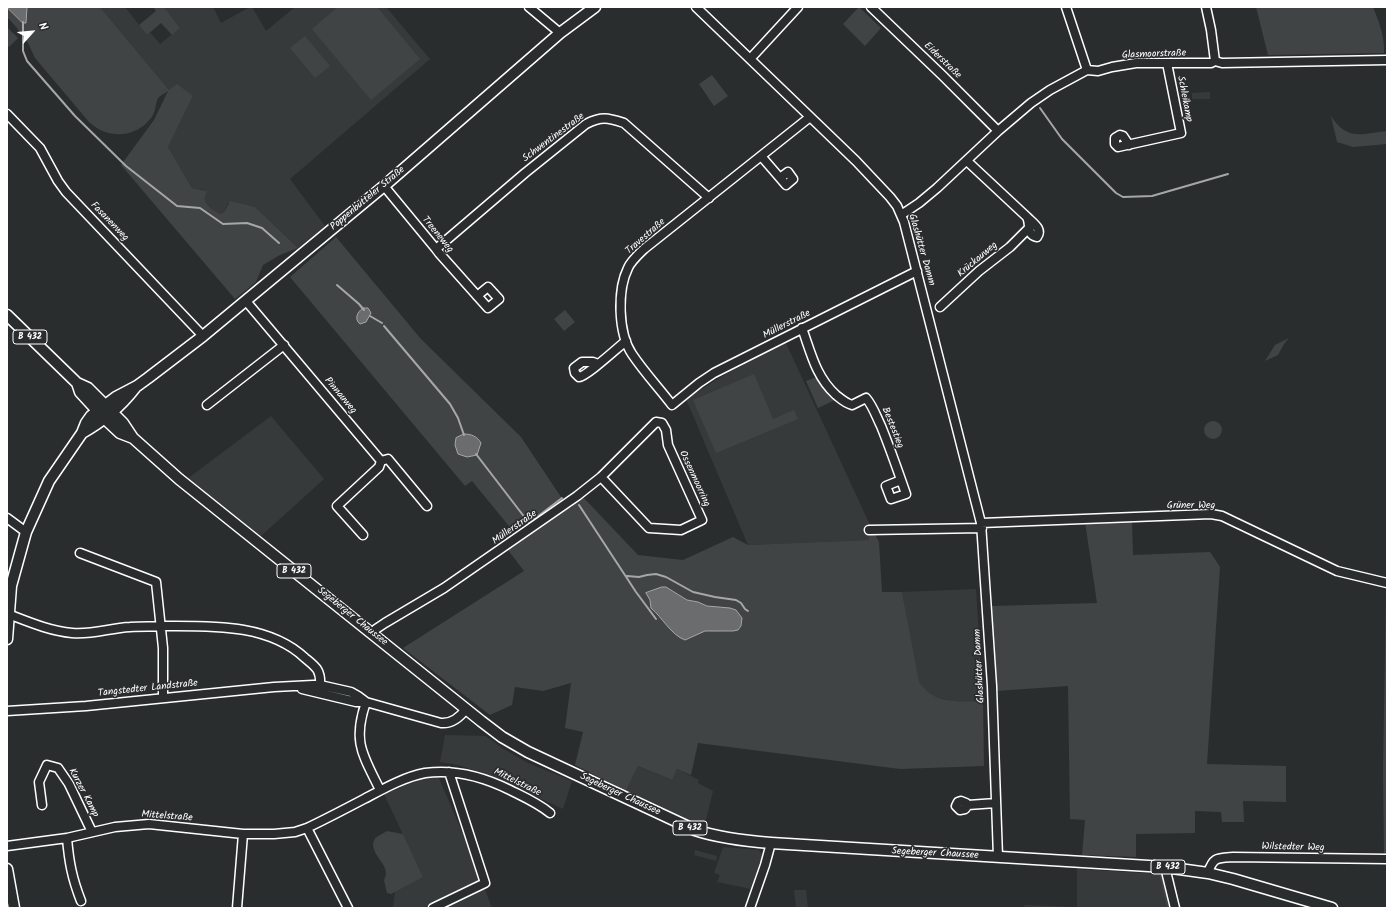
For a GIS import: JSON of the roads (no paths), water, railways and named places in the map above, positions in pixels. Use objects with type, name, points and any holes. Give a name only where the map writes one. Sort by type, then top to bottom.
[{"type":"main road","name":"Poppenbütteler Straße","points":[[7,639],[11,586],[26,532],[49,480],[82,433],[86,423],[105,411],[122,393],[137,386],[246,301],[384,186],[560,33],[595,7]]},
{"type":"main road","name":"Segeberger Chaussee","points":[[7,315],[77,383],[80,392],[105,411],[120,433],[133,438],[179,478],[502,737],[528,752],[694,830],[705,834],[771,843],[1165,867],[1208,873],[1233,879],[1332,908]]},
{"type":"main road","points":[[7,869],[14,908]]},
{"type":"street","points":[[529,7],[560,33]]},
{"type":"street","name":"Glashütter Damm","points":[[696,7],[856,161],[890,197],[901,216],[917,271],[982,526],[992,686],[998,858]]},
{"type":"street","points":[[750,59],[798,7]]},
{"type":"street","name":"Eiderstraße","points":[[871,7],[998,131]]},
{"type":"street","points":[[1066,7],[1087,70]]},
{"type":"street","points":[[1206,7],[1215,61]]},
{"type":"street","name":"Glasmoorstraße","points":[[901,216],[919,203],[968,161],[998,131],[1031,103],[1050,90],[1087,70],[1098,71],[1136,63],[1211,63],[1215,61],[1222,63],[1273,63],[1387,60]]},
{"type":"street","name":"Schleikamp","points":[[1129,144],[1181,134],[1167,63]]},
{"type":"street","name":"Fasanenweg","points":[[8,116],[40,148],[58,181],[66,192],[203,336]]},
{"type":"street","name":"Travestraße","points":[[672,405],[631,353],[626,341],[620,302],[622,284],[628,266],[644,249],[810,117]]},
{"type":"street","name":"Schwentinestraße","points":[[436,250],[524,172],[586,124],[595,119],[606,118],[624,123],[709,198]]},
{"type":"street","points":[[761,156],[780,178]]},
{"type":"street","points":[[968,161],[1028,217],[1039,229],[1039,236],[1035,237],[1032,235],[1028,228],[1030,222],[1028,217]]},
{"type":"street","name":"Treeneweg","points":[[384,186],[436,250],[477,296]]},
{"type":"street","name":"Krückauweg","points":[[940,306],[978,271],[1010,247],[1028,228]]},
{"type":"street","name":"Müllerstraße","points":[[672,405],[714,373],[917,271]]},
{"type":"street","name":"Pinnauweg","points":[[246,301],[380,461],[388,459],[427,506]]},
{"type":"street","name":"Bestestieg","points":[[802,328],[821,378],[827,387],[847,403],[852,405],[866,398],[872,405],[888,442],[901,480]]},
{"type":"street","points":[[598,364],[626,341]]},
{"type":"street","points":[[207,405],[284,345]]},
{"type":"street","name":"Müllerstraße","points":[[373,634],[376,629],[444,588],[577,496],[601,477],[656,422]]},
{"type":"street","name":"Ossenmoorring","points":[[601,477],[649,528],[681,530],[702,520],[668,445],[666,430],[662,423],[656,422]]},
{"type":"street","points":[[363,535],[336,506],[379,467],[380,461]]},
{"type":"street","name":"Grüner Weg","points":[[982,526],[1211,514],[1222,516],[1337,572],[1387,583]]},
{"type":"street","points":[[7,518],[26,532]]},
{"type":"street","points":[[869,530],[982,526]]},
{"type":"street","points":[[80,554],[156,582],[163,648],[163,698]]},
{"type":"street","points":[[8,614],[33,624],[72,633],[88,633],[131,626],[208,626],[246,630],[281,640],[291,646],[314,666],[320,676],[320,685]]},
{"type":"street","name":"Tangstedter Landstraße","points":[[7,711],[86,706],[320,685],[351,692],[366,702]]},
{"type":"street","name":"Tangstedter Landstraße","points":[[291,687],[356,702],[366,702],[441,723],[456,720],[466,709]]},
{"type":"street","points":[[366,702],[360,720],[360,742],[364,757],[380,790]]},
{"type":"street","name":"Kurzer Kamp","points":[[42,805],[39,782],[47,765],[58,768],[69,784],[92,832]]},
{"type":"street","points":[[433,908],[485,883],[449,772]]},
{"type":"street","name":"Mittelstraße","points":[[7,846],[67,838],[116,827],[149,824],[243,834],[295,832],[307,828],[380,790],[419,775],[449,772],[462,773],[485,779],[541,806],[550,813]]},
{"type":"street","points":[[968,805],[996,803]]},
{"type":"street","points":[[307,828],[348,908]]},
{"type":"street","points":[[236,907],[243,834]]},
{"type":"street","points":[[67,838],[73,882],[81,901]]},
{"type":"street","points":[[750,908],[771,843]]},
{"type":"street","name":"Wilstedter Weg","points":[[1208,873],[1211,863],[1219,858],[1387,859]]},
{"type":"street","points":[[1165,867],[1175,908]]},
{"type":"waterway","points":[[23,22],[23,51],[27,61],[75,116],[126,166],[177,206],[200,208],[223,224],[247,223],[262,228],[279,243]]},
{"type":"waterway","points":[[1040,108],[1062,139],[1116,193],[1123,197],[1152,196],[1228,174]]},
{"type":"waterway","points":[[337,285],[364,310]]},
{"type":"waterway","points":[[370,316],[382,323]]},
{"type":"waterway","points":[[384,326],[450,404],[458,418],[464,435]]},
{"type":"waterway","points":[[476,454],[529,523],[562,498]]},
{"type":"waterway","points":[[579,505],[636,592],[656,619]]},
{"type":"waterway","points":[[627,576],[639,577],[656,574],[666,577],[693,592],[736,600],[748,611]]}]
